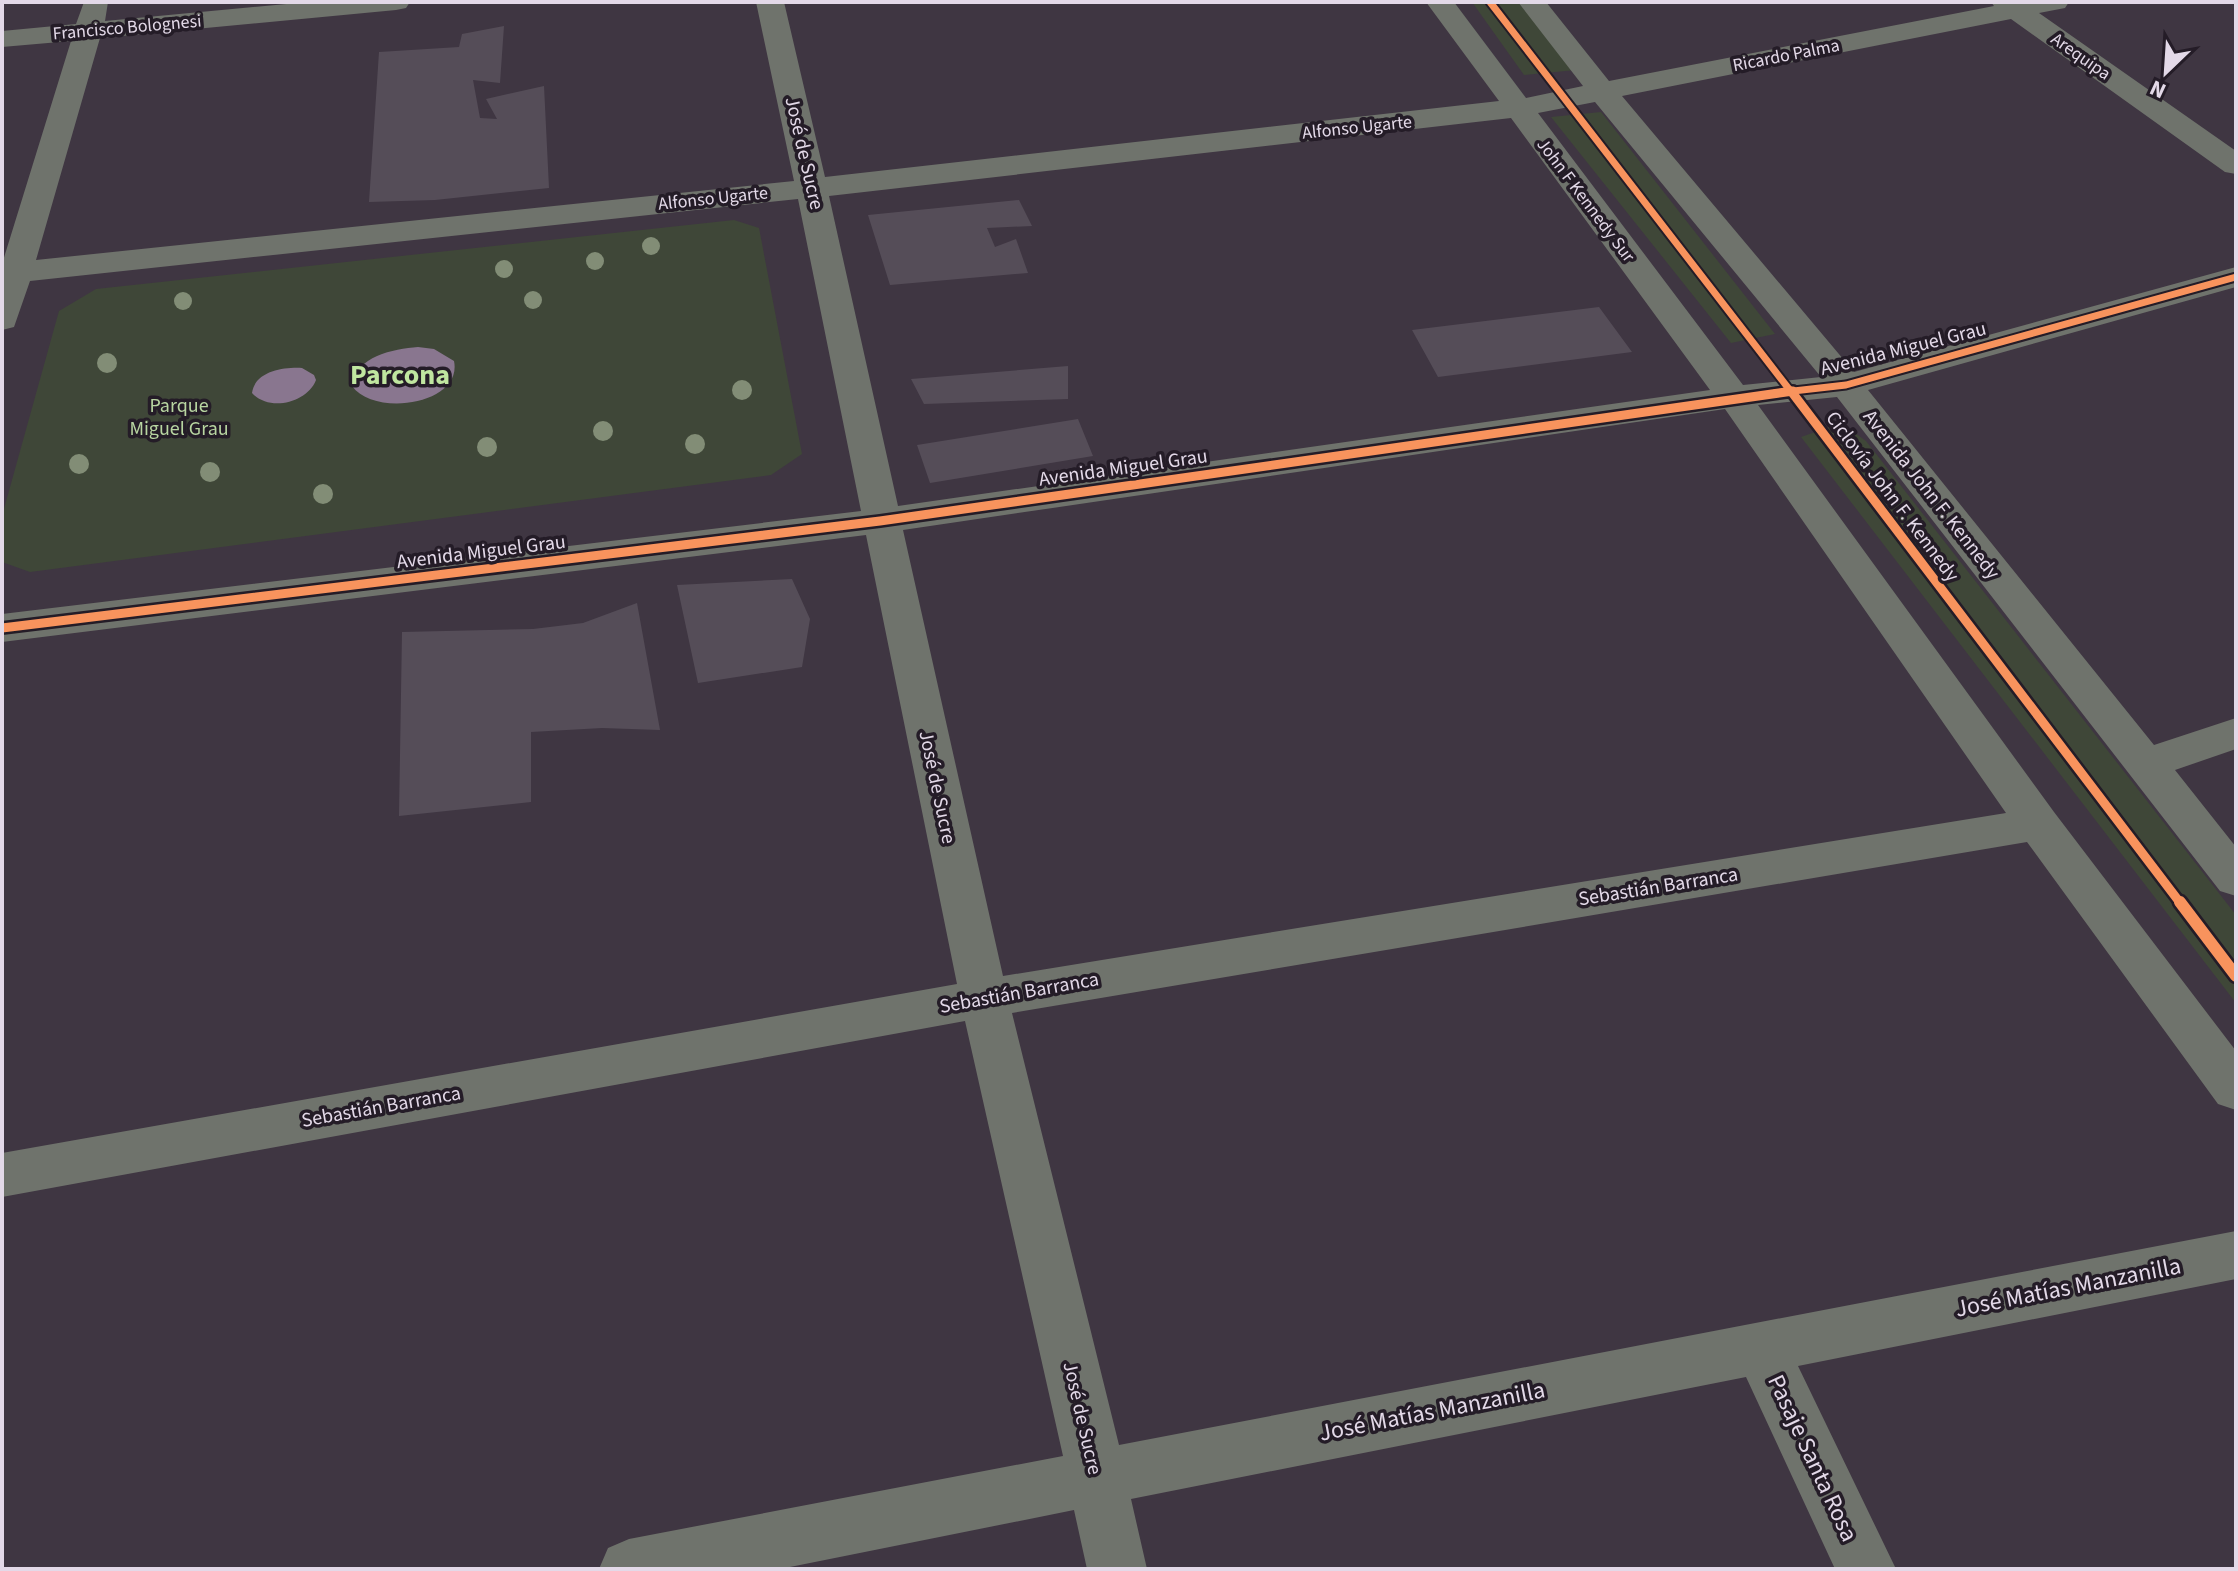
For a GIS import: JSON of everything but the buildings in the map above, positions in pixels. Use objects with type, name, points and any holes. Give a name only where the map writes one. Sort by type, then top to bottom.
[{"type":"street","name":"Francisco Bolognesi","points":[[2,39],[92,17],[396,2]]},
{"type":"street","name":"José de Sucre","points":[[770,2],[813,188],[880,521],[984,998],[1117,1569]]},
{"type":"street","name":"John F Kennedy Sur","points":[[1440,2],[1734,397]]},
{"type":"street","name":"Avenida John F. Kennedy","points":[[1532,2],[1601,90],[1846,385],[2236,879]]},
{"type":"street","name":"Ricardo Palma","points":[[1518,108],[2011,6],[2055,2]]},
{"type":"street","name":"Arequipa","points":[[2011,6],[2236,165]]},
{"type":"street","points":[[2,320],[8,273],[92,17]]},
{"type":"street","name":"Alfonso Ugarte","points":[[8,273],[813,188],[1518,108]]},
{"type":"street","name":"Avenida Miguel Grau","points":[[2,628],[880,521],[1734,397],[1846,385],[2236,277]]},
{"type":"street","points":[[1734,397],[2038,824],[2236,1089]]},
{"type":"street","points":[[2146,764],[2236,733]]},
{"type":"street","name":"Sebastián Barranca","points":[[2,1175],[984,998],[2038,824]]},
{"type":"street","name":"José Matías Manzanilla","points":[[629,1569],[2236,1255]]},
{"type":"street","name":"Pasaje Santa Rosa","points":[[1760,1346],[1866,1569]]},
{"type":"green space","points":[[1472,2],[1518,2],[1576,70],[1524,75]]},
{"type":"green space","points":[[1601,112],[1775,334],[1731,343],[1551,117]]},
{"type":"green space","name":"Parque Miguel Grau","points":[[734,220],[759,228],[802,454],[771,475],[30,572],[2,562],[2,516],[59,311],[96,289]]},
{"type":"green space","points":[[1841,423],[1866,441],[2236,915],[2236,1003],[1801,437]]},
{"type":"shaded area","points":[[418,347],[434,349],[454,361],[453,376],[445,388],[432,396],[415,402],[379,402],[363,396],[352,386],[360,368],[368,361],[387,352]]},
{"type":"shaded area","points":[[287,368],[302,368],[314,375],[316,380],[305,394],[296,399],[268,402],[252,393],[264,375]]},
{"type":"cycle path","name":"Ciclovía John F. Kennedy","points":[[1490,2],[1791,391],[2236,976]]},
{"type":"cycle path","points":[[2,628],[880,521],[1734,397],[1846,385],[2236,277]]},
{"type":"district","name":"Parcona","points":[[400,374]]}]
